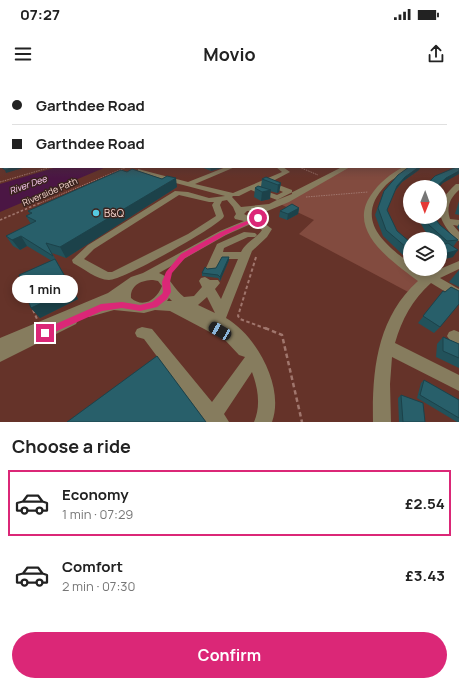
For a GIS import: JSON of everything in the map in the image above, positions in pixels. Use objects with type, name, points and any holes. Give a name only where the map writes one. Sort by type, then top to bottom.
[{"type":"street","points":[[148,168],[141,170],[189,185],[233,196],[255,214],[267,229],[264,235],[254,239],[242,256],[220,322]]},
{"type":"street","points":[[189,185],[229,168]]},
{"type":"street","points":[[3,342],[112,296],[132,282],[183,256],[262,210],[264,195],[275,186],[287,172],[281,168]]},
{"type":"street","points":[[219,200],[216,205],[220,216],[217,219],[192,236],[114,276],[108,277],[77,260],[91,247],[178,193],[188,194],[209,200],[219,200],[233,196],[264,195],[286,200],[344,168]]},
{"type":"street","points":[[403,263],[378,240],[369,226],[368,211],[376,192],[391,177],[406,168]]},
{"type":"street","points":[[264,195],[275,186]]},
{"type":"street","points":[[447,199],[459,186]]},
{"type":"street","points":[[233,196],[239,213],[243,218],[255,214]]},
{"type":"street","points":[[223,233],[234,224],[239,213]]},
{"type":"street","points":[[447,221],[459,223]]},
{"type":"street","points":[[447,223],[459,238]]},
{"type":"street","points":[[242,256],[215,263],[220,246],[247,234],[254,239]]},
{"type":"street","points":[[154,305],[164,297],[171,269],[183,256]]},
{"type":"street","points":[[382,422],[381,402],[386,346],[401,310],[412,294],[429,279],[459,265]]},
{"type":"street","points":[[145,276],[158,276],[167,284],[170,292],[183,302],[220,322],[252,358],[263,381],[266,399],[266,417],[263,422]]},
{"type":"street","points":[[423,276],[459,295]]},
{"type":"street","points":[[132,282],[125,291],[124,296],[129,304],[134,307]]},
{"type":"street","points":[[183,302],[197,300],[209,285],[220,322]]},
{"type":"street","points":[[0,355],[101,308],[114,305],[140,308],[154,305],[172,306],[220,322]]},
{"type":"street","points":[[142,333],[147,333],[157,344],[216,419],[252,358]]},
{"type":"street","points":[[386,346],[459,384]]},
{"type":"path","points":[[0,182],[48,168]]},
{"type":"path","name":"Riverside Path","points":[[0,220],[125,168]]},
{"type":"path","points":[[301,168],[326,178]]},
{"type":"path","points":[[305,197],[376,192]]},
{"type":"path","points":[[242,256],[238,316],[240,319],[282,335],[302,422]]},
{"type":"path","points":[[31,305],[35,316]]},
{"type":"shaded area","points":[[345,168],[406,168],[391,177],[372,199],[369,226],[403,262],[403,276],[419,276],[426,281],[412,294],[299,234],[314,220],[278,203]]},
{"type":"water","name":"River Dee","points":[[54,168],[104,168],[0,212],[0,184]]},
{"type":"building","points":[[408,168],[418,168],[405,177],[397,186],[387,210],[397,231],[403,236],[403,245],[386,230],[378,208],[384,191],[398,175]]},
{"type":"building","points":[[454,168],[459,168],[459,171],[444,180],[431,180],[435,176]]},
{"type":"building","name":"B&Q","points":[[132,169],[162,179],[167,176],[176,178],[60,247],[46,243],[53,256],[21,236],[12,240],[6,236],[36,221],[26,216],[32,213],[28,211],[121,170],[127,172]]},
{"type":"building","points":[[266,177],[281,183],[278,185],[262,179]]},
{"type":"building","points":[[258,186],[271,190],[262,192],[255,188]]},
{"type":"building","points":[[292,204],[299,208],[288,214],[280,211]]},
{"type":"building","points":[[439,224],[458,240],[447,241],[447,232],[437,232],[429,225]]},
{"type":"building","points":[[448,243],[458,250],[447,253]]},
{"type":"building","points":[[222,257],[229,257],[220,277],[218,275],[202,273],[205,267],[207,269],[216,268]]},
{"type":"building","points":[[55,259],[72,289],[31,308],[19,275]]},
{"type":"building","points":[[451,287],[459,291],[459,304],[440,327],[423,316],[443,291],[445,292]]},
{"type":"building","points":[[443,337],[459,344],[459,358],[443,351]]},
{"type":"building","points":[[157,356],[206,422],[67,422]]},
{"type":"building","points":[[424,380],[459,400],[459,418],[420,395]]},
{"type":"building","points":[[401,395],[423,403],[425,422],[403,422]]},
{"type":"place","name":"B&Q","points":[[96,213]]},
{"type":"route","points":[[45,333],[101,308],[114,305],[140,308],[154,305],[164,297],[167,292],[168,287],[166,282],[169,272],[183,256],[223,233],[258,218]]}]
